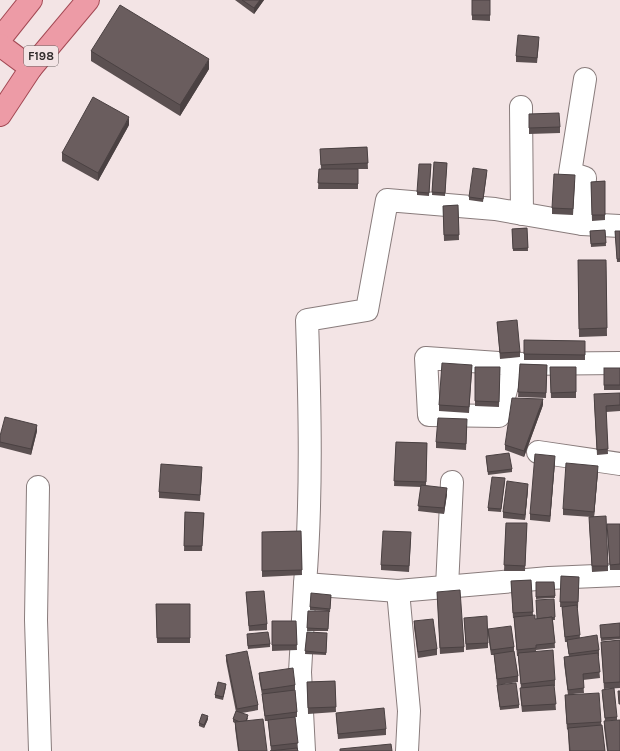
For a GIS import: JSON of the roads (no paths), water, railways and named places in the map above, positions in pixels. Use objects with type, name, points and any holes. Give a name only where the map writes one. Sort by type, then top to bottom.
[{"type":"main road","points":[[0,39],[32,0]]},
{"type":"main road","name":"F198","points":[[0,115],[31,68],[88,0]]},
{"type":"main road","points":[[0,45],[31,68]]},
{"type":"street","points":[[582,224],[585,178],[570,173],[585,79]]},
{"type":"street","points":[[521,107],[522,214]]},
{"type":"street","points":[[304,751],[300,672],[308,542],[310,419],[307,320],[367,310],[387,200],[495,209],[582,224],[620,226]]},
{"type":"street","points":[[513,364],[620,363]]},
{"type":"street","points":[[538,452],[620,464]]},
{"type":"street","points":[[447,587],[452,482]]},
{"type":"street","points":[[38,487],[36,620],[40,751]]},
{"type":"street","points":[[305,584],[398,591],[549,578],[620,575]]},
{"type":"street","points":[[398,591],[410,712],[407,751]]}]
